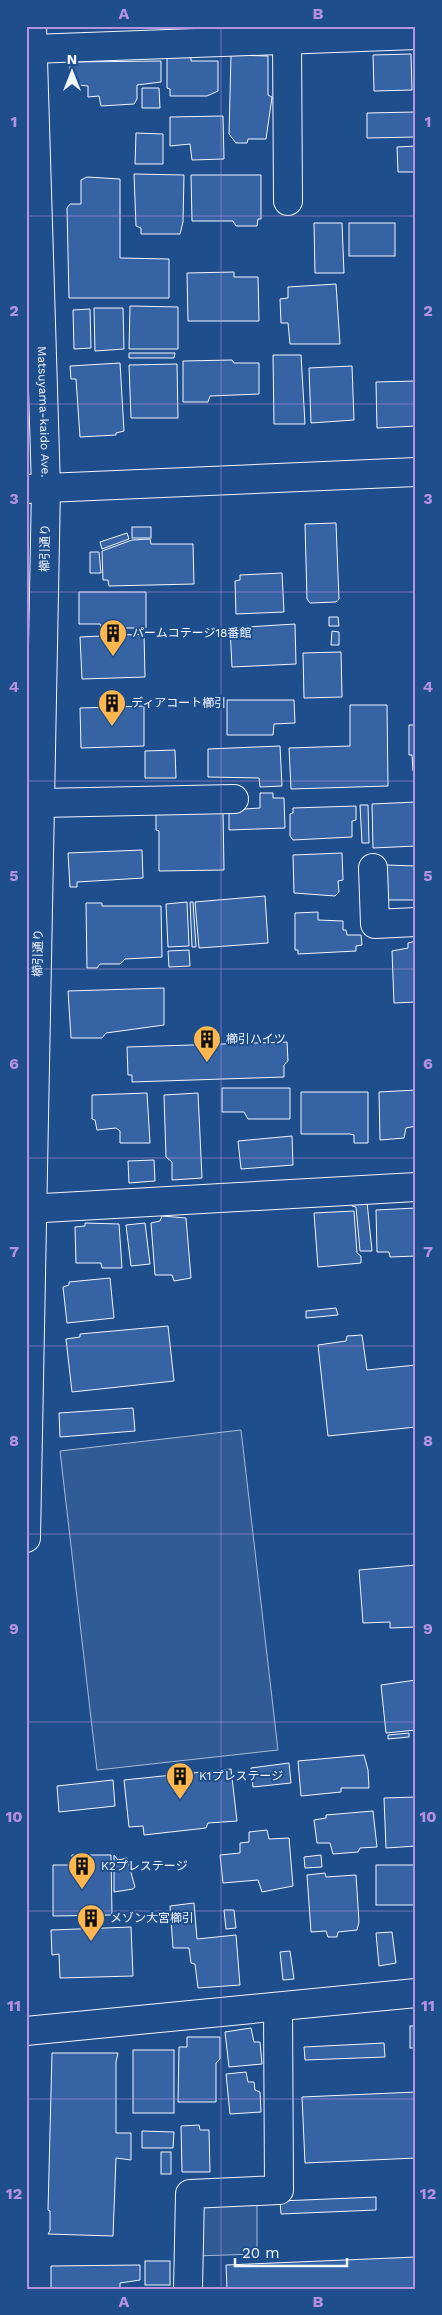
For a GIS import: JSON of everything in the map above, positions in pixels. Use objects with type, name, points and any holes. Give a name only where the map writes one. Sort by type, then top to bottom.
[{"type":"street","points":[[32,38],[287,39],[416,35]]},
{"type":"street","name":"Matsuyama-kaido Ave.","points":[[32,38],[36,489],[416,472]]},
{"type":"street","points":[[287,39],[288,201]]},
{"type":"street","name":"櫛引通り","points":[[26,1538],[30,1209],[41,803],[34,770],[36,489]]},
{"type":"street","points":[[41,803],[234,799]]},
{"type":"street","points":[[373,868],[375,924],[416,922]]},
{"type":"street","points":[[30,1209],[416,1187]]},
{"type":"street","points":[[26,2031],[416,1993]]},
{"type":"street","points":[[188,2289],[190,2194],[279,2190],[278,2007]]},
{"type":"shaded area","points":[[241,1430],[278,1750],[97,1770],[60,1451]]},
{"type":"shaded area","points":[[257,2200],[257,2254],[194,2256],[196,2202]]},
{"type":"building","points":[[411,54],[412,90],[374,91],[373,55]]},
{"type":"building","points":[[231,55],[268,56],[268,95],[272,97],[266,139],[248,139],[247,143],[236,143],[229,134]]},
{"type":"building","points":[[167,56],[191,56],[191,61],[218,61],[218,91],[207,96],[170,96],[170,89],[167,88]]},
{"type":"building","points":[[161,61],[161,82],[137,85],[137,99],[134,104],[101,106],[99,96],[88,97],[88,86],[70,84],[70,62]]},
{"type":"building","points":[[142,88],[159,88],[160,108],[142,108]]},
{"type":"building","points":[[416,112],[416,137],[367,138],[367,113]]},
{"type":"building","points":[[223,116],[224,159],[192,160],[190,144],[170,146],[170,117]]},
{"type":"building","points":[[136,133],[163,134],[163,164],[135,164]]},
{"type":"building","points":[[416,146],[416,172],[398,172],[397,147]]},
{"type":"building","points":[[134,174],[184,175],[183,222],[180,234],[141,234],[141,228],[136,226]]},
{"type":"building","points":[[191,175],[261,175],[261,219],[258,219],[257,226],[236,226],[233,221],[192,221]]},
{"type":"building","points":[[87,177],[120,179],[120,258],[169,259],[169,298],[69,298],[67,208],[70,204],[81,204],[81,180]]},
{"type":"building","points":[[314,223],[342,223],[344,273],[315,273]]},
{"type":"building","points":[[349,223],[395,223],[395,256],[349,256]]},
{"type":"building","points":[[234,272],[234,277],[258,277],[259,321],[188,321],[187,273]]},
{"type":"building","points":[[414,279],[416,279],[416,311],[414,311]]},
{"type":"building","points":[[336,284],[340,344],[290,344],[288,323],[281,323],[280,299],[288,298],[288,287]]},
{"type":"building","points":[[130,306],[178,307],[178,349],[129,349]]},
{"type":"building","points":[[94,308],[123,308],[124,349],[95,351]]},
{"type":"building","points":[[90,309],[91,348],[74,349],[73,310]]},
{"type":"building","points":[[129,353],[175,353],[174,358],[129,358]]},
{"type":"building","points":[[273,355],[301,355],[305,424],[274,424]]},
{"type":"building","points":[[232,360],[234,363],[259,363],[259,394],[210,396],[208,402],[183,402],[183,361]]},
{"type":"building","points":[[120,363],[124,431],[116,433],[116,435],[80,437],[76,379],[71,379],[70,366]]},
{"type":"building","points":[[177,364],[178,418],[131,418],[129,365]]},
{"type":"building","points":[[352,366],[354,420],[311,423],[309,368]]},
{"type":"building","points":[[416,381],[416,426],[377,428],[376,382]]},
{"type":"building","points":[[336,523],[339,599],[336,602],[310,603],[307,599],[305,524]]},
{"type":"building","points":[[132,527],[151,527],[151,538],[132,538]]},
{"type":"building","points":[[127,533],[129,539],[102,549],[100,542]]},
{"type":"building","points":[[150,539],[151,544],[193,544],[194,584],[109,586],[108,580],[103,580],[102,551],[132,540]]},
{"type":"building","points":[[90,552],[99,552],[101,573],[90,573]]},
{"type":"building","points":[[282,573],[284,612],[236,614],[235,581],[240,580],[240,575]]},
{"type":"building","points":[[79,592],[146,592],[146,628],[102,628],[100,624],[79,624]]},
{"type":"building","points":[[329,617],[338,617],[339,626],[329,626]]},
{"type":"building","points":[[295,624],[296,664],[232,667],[230,628]]},
{"type":"building","points":[[332,631],[339,632],[339,645],[331,645]]},
{"type":"building","name":"パームコテージ18番館","points":[[144,634],[145,677],[82,679],[80,637]]},
{"type":"building","points":[[341,652],[342,697],[304,698],[303,653]]},
{"type":"building","points":[[227,700],[294,700],[295,723],[274,724],[273,735],[227,735]]},
{"type":"building","points":[[350,705],[387,705],[388,786],[291,789],[289,748],[350,746]]},
{"type":"building","name":"ディアコート櫛引","points":[[144,706],[144,746],[81,748],[80,708]]},
{"type":"building","points":[[409,725],[416,725],[416,771],[413,771],[412,755],[409,755]]},
{"type":"building","points":[[280,746],[282,786],[260,787],[259,778],[208,777],[208,749]]},
{"type":"building","points":[[175,750],[176,778],[145,778],[145,751]]},
{"type":"building","points":[[260,793],[273,793],[273,798],[284,798],[285,828],[229,830],[229,810],[260,808]]},
{"type":"building","points":[[416,802],[416,846],[373,848],[372,804]]},
{"type":"building","points":[[360,805],[368,805],[369,843],[362,843]]},
{"type":"building","points":[[356,806],[356,820],[352,821],[352,837],[293,840],[290,836],[290,814],[293,813],[293,808]]},
{"type":"building","points":[[156,811],[223,811],[224,870],[159,871],[159,831],[156,830]]},
{"type":"building","points":[[142,850],[143,878],[77,882],[77,887],[70,887],[68,853]]},
{"type":"building","points":[[342,853],[343,880],[338,881],[339,892],[335,896],[294,893],[293,855]]},
{"type":"building","points":[[386,865],[416,866],[416,900],[386,900]]},
{"type":"building","points":[[265,896],[268,943],[199,948],[195,902]]},
{"type":"building","points":[[187,902],[189,946],[168,947],[166,904]]},
{"type":"building","points":[[190,902],[193,902],[196,947],[192,947]]},
{"type":"building","points":[[86,903],[102,903],[102,906],[161,906],[162,957],[125,959],[120,964],[100,964],[97,968],[87,968]]},
{"type":"building","points":[[318,912],[318,920],[343,921],[343,930],[346,930],[347,935],[361,935],[362,945],[356,946],[356,951],[298,954],[298,950],[295,950],[295,913]]},
{"type":"building","points":[[416,941],[416,1002],[394,1003],[392,951],[408,948],[408,943]]},
{"type":"building","points":[[189,950],[190,966],[169,967],[168,951]]},
{"type":"building","points":[[164,988],[164,1025],[106,1033],[102,1038],[71,1038],[68,991]]},
{"type":"building","name":"櫛引ハイツ","points":[[287,1042],[288,1061],[284,1065],[284,1077],[132,1082],[132,1075],[128,1075],[127,1047]]},
{"type":"building","points":[[222,1088],[290,1088],[290,1119],[248,1119],[244,1112],[222,1112]]},
{"type":"building","points":[[416,1090],[416,1126],[406,1128],[404,1138],[380,1140],[379,1092]]},
{"type":"building","points":[[301,1092],[368,1092],[368,1143],[354,1143],[354,1135],[350,1134],[301,1134]]},
{"type":"building","points":[[147,1093],[150,1143],[120,1143],[120,1131],[116,1128],[97,1130],[95,1120],[92,1119],[92,1095]]},
{"type":"building","points":[[198,1093],[202,1178],[172,1180],[172,1162],[166,1157],[164,1095]]},
{"type":"building","points":[[292,1136],[293,1165],[241,1169],[238,1141]]},
{"type":"building","points":[[154,1160],[155,1181],[129,1183],[128,1161]]},
{"type":"building","points":[[367,1202],[372,1251],[360,1251],[356,1207],[352,1206],[353,1203]]},
{"type":"building","points":[[416,1208],[416,1256],[390,1257],[389,1252],[377,1252],[376,1210]]},
{"type":"building","points":[[354,1211],[357,1253],[361,1256],[361,1263],[318,1267],[314,1213]]},
{"type":"building","points":[[162,1216],[186,1218],[191,1278],[174,1281],[172,1275],[155,1275],[151,1223],[160,1221]]},
{"type":"building","points":[[85,1223],[119,1224],[122,1268],[102,1268],[101,1263],[76,1263],[75,1227],[85,1226]]},
{"type":"building","points":[[145,1223],[150,1264],[131,1266],[126,1225]]},
{"type":"building","points":[[110,1278],[114,1318],[67,1323],[63,1287],[69,1285],[69,1282]]},
{"type":"building","points":[[336,1308],[338,1315],[306,1318],[306,1311]]},
{"type":"building","points":[[168,1326],[174,1381],[72,1392],[66,1339],[80,1337],[80,1334]]},
{"type":"building","points":[[362,1335],[367,1370],[416,1365],[416,1427],[328,1436],[318,1345],[346,1341],[347,1336]]},
{"type":"building","points":[[133,1408],[135,1431],[60,1437],[59,1413]]},
{"type":"building","points":[[416,1565],[416,1627],[390,1628],[390,1622],[363,1623],[359,1570]]},
{"type":"building","points":[[416,1680],[416,1730],[386,1733],[381,1685]]},
{"type":"building","points":[[409,1733],[409,1737],[388,1739],[388,1735]]},
{"type":"building","points":[[364,1755],[368,1770],[369,1788],[341,1788],[341,1792],[301,1796],[298,1761]]},
{"type":"building","points":[[289,1763],[291,1783],[253,1787],[251,1768]]},
{"type":"building","name":"K1プレステージ","points":[[231,1769],[237,1821],[208,1823],[206,1828],[144,1835],[143,1826],[129,1827],[124,1780]]},
{"type":"building","points":[[113,1780],[115,1806],[59,1812],[57,1786]]},
{"type":"building","points":[[416,1797],[416,1846],[386,1848],[384,1798]]},
{"type":"building","points":[[373,1811],[377,1847],[360,1848],[358,1852],[333,1854],[330,1843],[317,1843],[314,1820],[326,1818],[326,1815]]},
{"type":"building","points":[[267,1830],[269,1839],[289,1838],[293,1886],[262,1892],[258,1880],[223,1883],[220,1855],[240,1853],[240,1843],[249,1842],[249,1832]]},
{"type":"building","name":"K2プレステージ","points":[[72,1855],[111,1855],[112,1915],[53,1916],[53,1865],[72,1865]]},
{"type":"building","points":[[114,1855],[118,1860],[127,1858],[135,1887],[133,1889],[114,1892]]},
{"type":"building","points":[[321,1855],[322,1867],[305,1868],[304,1857]]},
{"type":"building","points":[[376,1865],[416,1865],[416,1905],[376,1905]]},
{"type":"building","points":[[325,1873],[326,1877],[356,1875],[359,1922],[357,1930],[338,1932],[337,1937],[328,1937],[326,1931],[311,1932],[307,1875]]},
{"type":"building","points":[[194,1903],[197,1939],[236,1935],[240,1985],[198,1988],[195,1964],[191,1963],[189,1948],[173,1948],[170,1906]]},
{"type":"building","points":[[224,1910],[234,1910],[236,1928],[226,1929]]},
{"type":"building","name":"メゾン大宮櫛引","points":[[131,1927],[133,1976],[60,1978],[59,1954],[52,1955],[51,1930]]},
{"type":"building","points":[[392,1932],[396,1963],[379,1966],[376,1933]]},
{"type":"building","points":[[290,1951],[294,1979],[283,1980],[280,1952]]},
{"type":"building","points":[[410,2026],[416,2026],[416,2048],[410,2048]]},
{"type":"building","points":[[251,2028],[254,2042],[260,2042],[262,2064],[229,2067],[225,2032]]},
{"type":"building","points":[[187,2037],[220,2037],[220,2059],[216,2063],[216,2102],[178,2102],[179,2047],[187,2047]]},
{"type":"building","points":[[384,2043],[385,2057],[305,2060],[304,2047]]},
{"type":"building","points":[[133,2050],[174,2050],[174,2113],[133,2113]]},
{"type":"building","points":[[52,2053],[118,2053],[116,2062],[116,2133],[131,2133],[131,2160],[116,2158],[113,2236],[48,2234],[50,2231],[50,2211],[48,2210]]},
{"type":"building","points":[[246,2072],[248,2082],[254,2082],[255,2090],[260,2092],[261,2112],[230,2114],[226,2074]]},
{"type":"building","points":[[416,2092],[416,2158],[305,2163],[302,2097]]},
{"type":"building","points":[[199,2125],[200,2130],[209,2130],[210,2172],[182,2172],[181,2126]]},
{"type":"building","points":[[142,2131],[174,2132],[173,2148],[142,2148]]},
{"type":"building","points":[[161,2152],[171,2152],[171,2174],[161,2174]]},
{"type":"building","points":[[376,2197],[376,2210],[281,2214],[280,2201]]},
{"type":"building","points":[[416,2257],[416,2289],[227,2289],[226,2265]]},
{"type":"building","points":[[145,2261],[170,2261],[170,2285],[145,2285]]},
{"type":"building","points":[[140,2265],[140,2280],[120,2283],[120,2289],[51,2289],[51,2266]]},
{"type":"place","name":"パームコテージ18番館","points":[[113,657]]},
{"type":"place","name":"ディアコート櫛引","points":[[112,727]]},
{"type":"place","name":"櫛引ハイツ","points":[[207,1063]]},
{"type":"place","name":"K1プレステージ","points":[[180,1800]]},
{"type":"place","name":"K2プレステージ","points":[[82,1890]]},
{"type":"place","name":"メゾン大宮櫛引","points":[[91,1942]]}]
